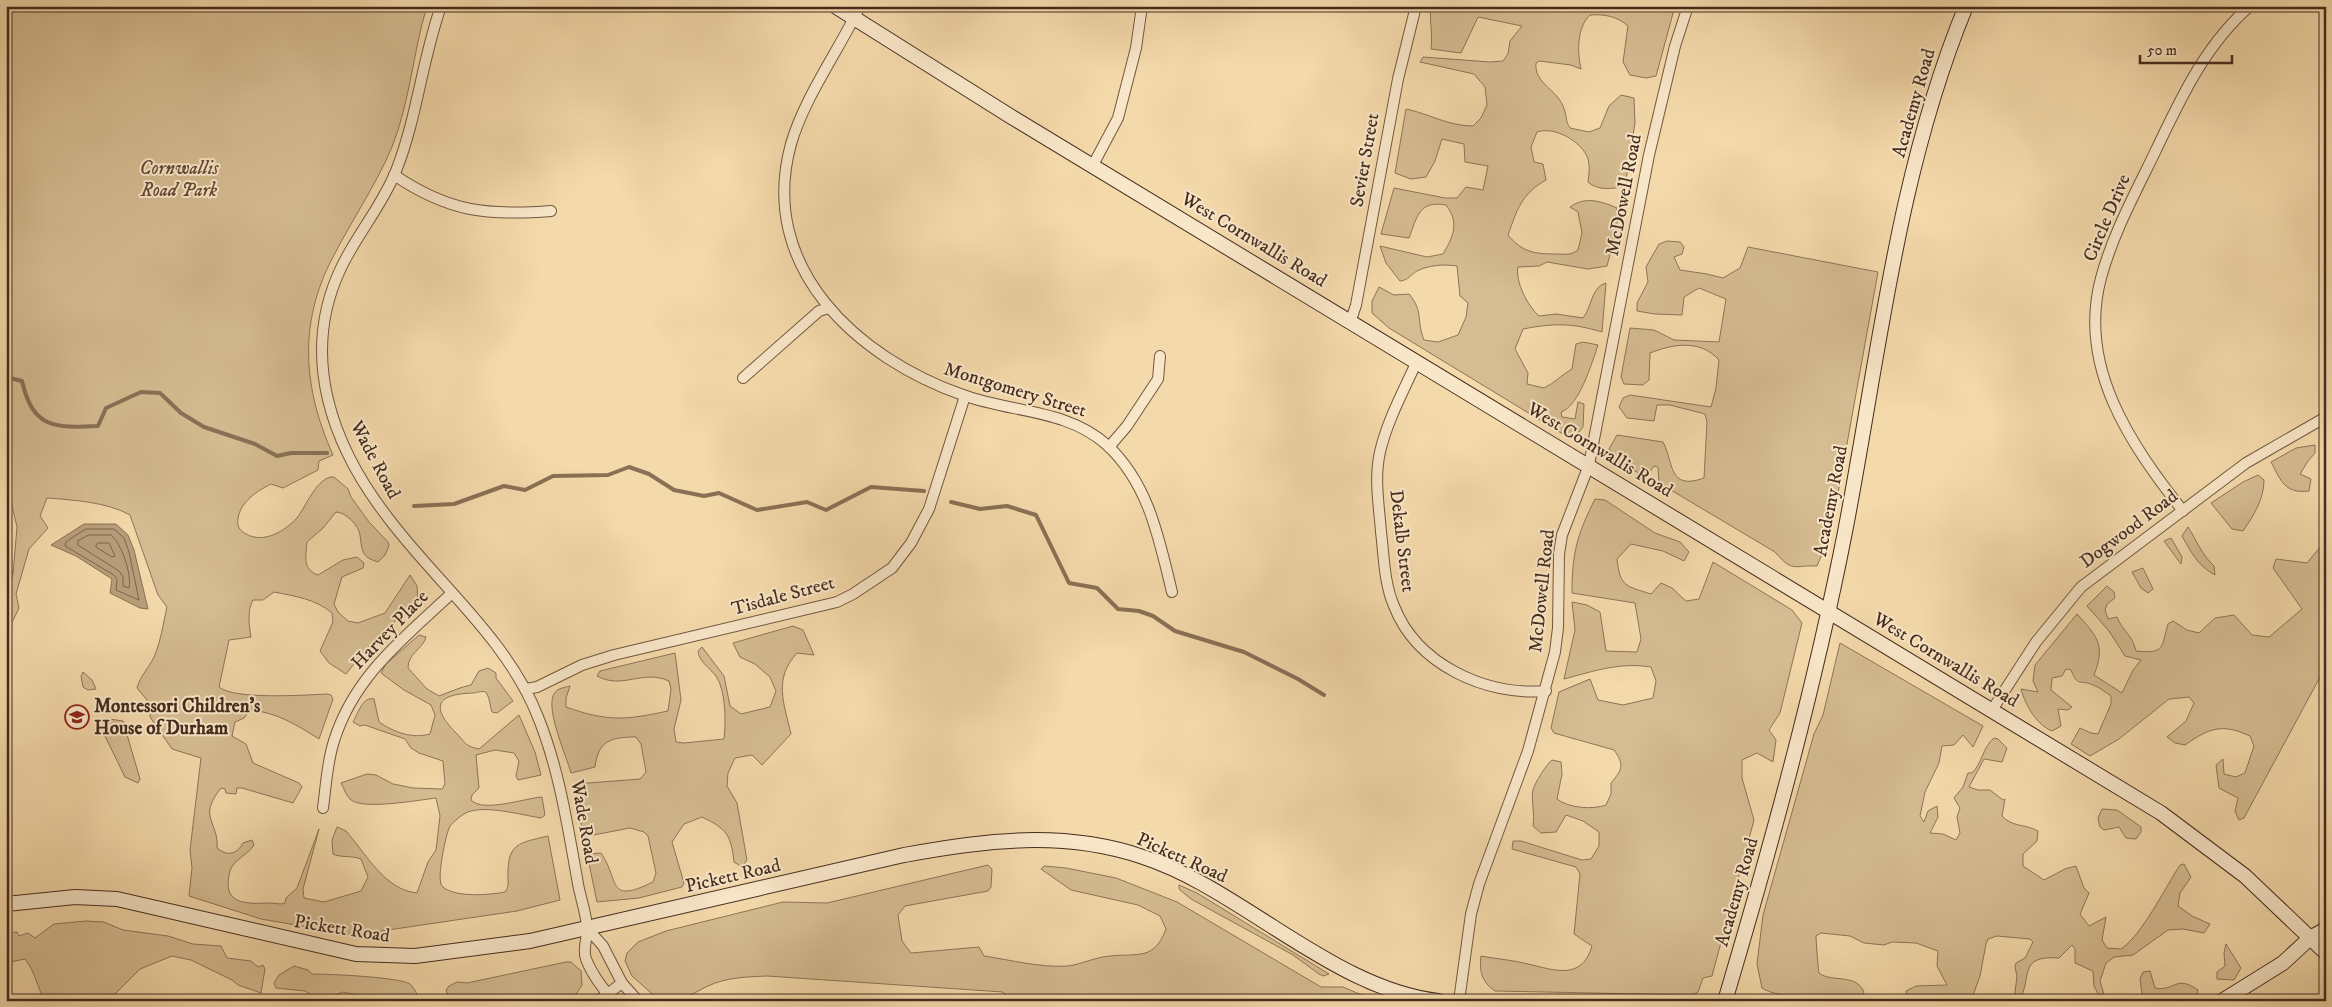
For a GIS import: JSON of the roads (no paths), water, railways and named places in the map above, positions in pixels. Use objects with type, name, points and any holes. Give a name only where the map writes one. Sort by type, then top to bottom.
[{"type":"street","name":"Wade Road","points":[[441,6],[413,120],[394,175],[342,265],[331,290],[324,313],[321,346],[324,389],[342,440],[367,490],[417,555],[452,593],[514,670],[526,689],[545,733],[557,772],[587,928],[585,956],[596,978],[611,997]]},
{"type":"street","name":"West Cornwallis Road","points":[[835,6],[854,20],[1092,165],[1351,320],[2161,813],[2245,876],[2326,953]]},
{"type":"street","name":"Montgomery Street","points":[[860,6],[796,130],[785,178],[786,222],[795,256],[813,288],[844,324],[898,364],[940,386],[965,396],[1048,414],[1091,433],[1109,447],[1138,486],[1152,512],[1172,592]]},
{"type":"street","points":[[1092,165],[1118,118],[1136,48],[1142,6]]},
{"type":"street","name":"Sevier Street","points":[[1351,320],[1356,305],[1398,79],[1416,6]]},
{"type":"street","name":"McDowell Road","points":[[1459,1001],[1466,937],[1475,899],[1528,751],[1546,691],[1558,628],[1559,554],[1562,535],[1589,465],[1649,155],[1675,46],[1688,6]]},
{"type":"street","name":"Academy Road","points":[[1725,1001],[1788,781],[1828,610],[1902,214],[1938,81],[1966,6]]},
{"type":"street","name":"Circle Drive","points":[[2183,511],[2135,446],[2110,398],[2100,366],[2098,350],[2096,324],[2098,291],[2115,235],[2187,86],[2202,61],[2231,25],[2250,6]]},
{"type":"street","points":[[394,175],[409,185],[450,204],[473,210],[512,214],[551,211]]},
{"type":"street","points":[[743,378],[819,311],[829,308]]},
{"type":"street","points":[[1109,447],[1132,420],[1158,379],[1160,356]]},
{"type":"street","name":"Dekalb Street","points":[[1417,361],[1384,436],[1377,476],[1386,580],[1393,605],[1410,634],[1446,667],[1498,690],[1513,692],[1546,691]]},
{"type":"street","name":"Tisdale Street","points":[[526,689],[537,687],[582,665],[614,655],[837,602],[884,575],[892,568],[911,543],[925,518],[965,396]]},
{"type":"street","name":"Dogwood Road","points":[[1992,710],[2036,642],[2081,586],[2246,463],[2326,417]]},
{"type":"street","name":"Harvey Place","points":[[323,808],[334,741],[354,696],[384,656],[452,593]]},
{"type":"street","name":"Pickett Road","points":[[6,904],[75,897],[117,900],[316,946],[356,954],[387,956],[450,952],[530,941],[912,854],[983,842],[1052,839],[1113,848],[1152,860],[1229,900],[1331,962],[1408,994],[1438,1001]]},
{"type":"street","points":[[587,928],[604,946],[622,983],[638,1001]]},
{"type":"street","points":[[2222,1001],[2283,963],[2310,938],[2326,929]]},
{"type":"street","points":[[598,1001],[611,997],[622,983]]},
{"type":"water","points":[[84,524],[116,524],[128,535],[134,550],[148,609],[140,608],[110,593],[112,579],[76,556],[51,545]]},
{"type":"waterway","points":[[6,377],[22,381],[32,409],[48,422],[58,425],[70,427],[98,426],[106,408],[141,392],[160,393],[181,413],[204,427],[255,444],[277,456],[291,453],[327,453]]},
{"type":"waterway","points":[[414,506],[454,504],[504,486],[525,490],[553,476],[608,475],[629,467],[649,474],[674,490],[704,496],[719,493],[757,510],[807,502],[826,510],[871,487],[924,491]]},
{"type":"waterway","points":[[951,502],[980,509],[1007,506],[1036,515],[1069,583],[1097,588],[1118,609],[1139,611],[1153,616],[1175,631],[1244,652],[1298,679],[1324,695]]},
{"type":"place","name":"Montessori Children's House of Durham","points":[[77,717]]},
{"type":"park label","name":"Cornwallis Road Park","points":[[179,179]]}]
